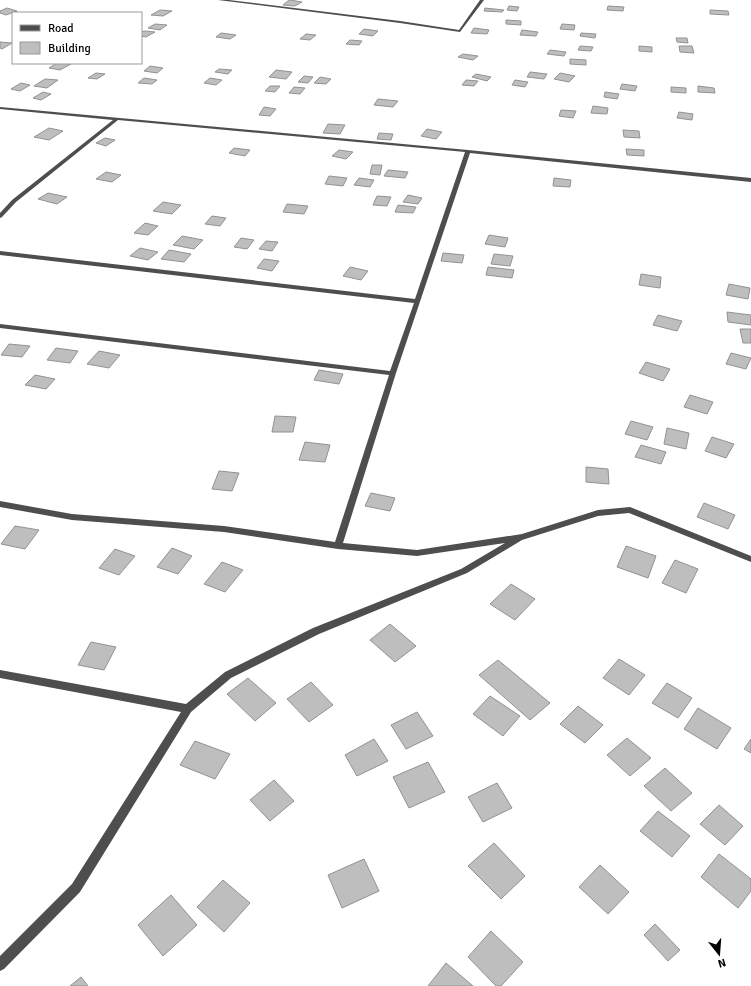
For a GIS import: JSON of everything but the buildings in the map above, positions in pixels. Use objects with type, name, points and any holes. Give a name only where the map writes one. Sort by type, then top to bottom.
[{"type":"street","points":[[220,0],[400,22],[460,32],[482,0]]},
{"type":"street","points":[[0,108],[751,180]]},
{"type":"street","points":[[0,216],[14,201],[117,119]]},
{"type":"street","points":[[338,546],[417,300],[468,152]]},
{"type":"street","points":[[0,253],[417,300]]},
{"type":"street","points":[[0,326],[393,373]]},
{"type":"street","points":[[0,504],[72,517],[224,529],[338,546],[417,553],[522,537],[598,513],[630,510],[751,559]]},
{"type":"street","points":[[0,965],[76,888],[188,709],[228,675],[316,631],[464,571],[522,537]]},
{"type":"street","points":[[0,674],[188,709]]}]
